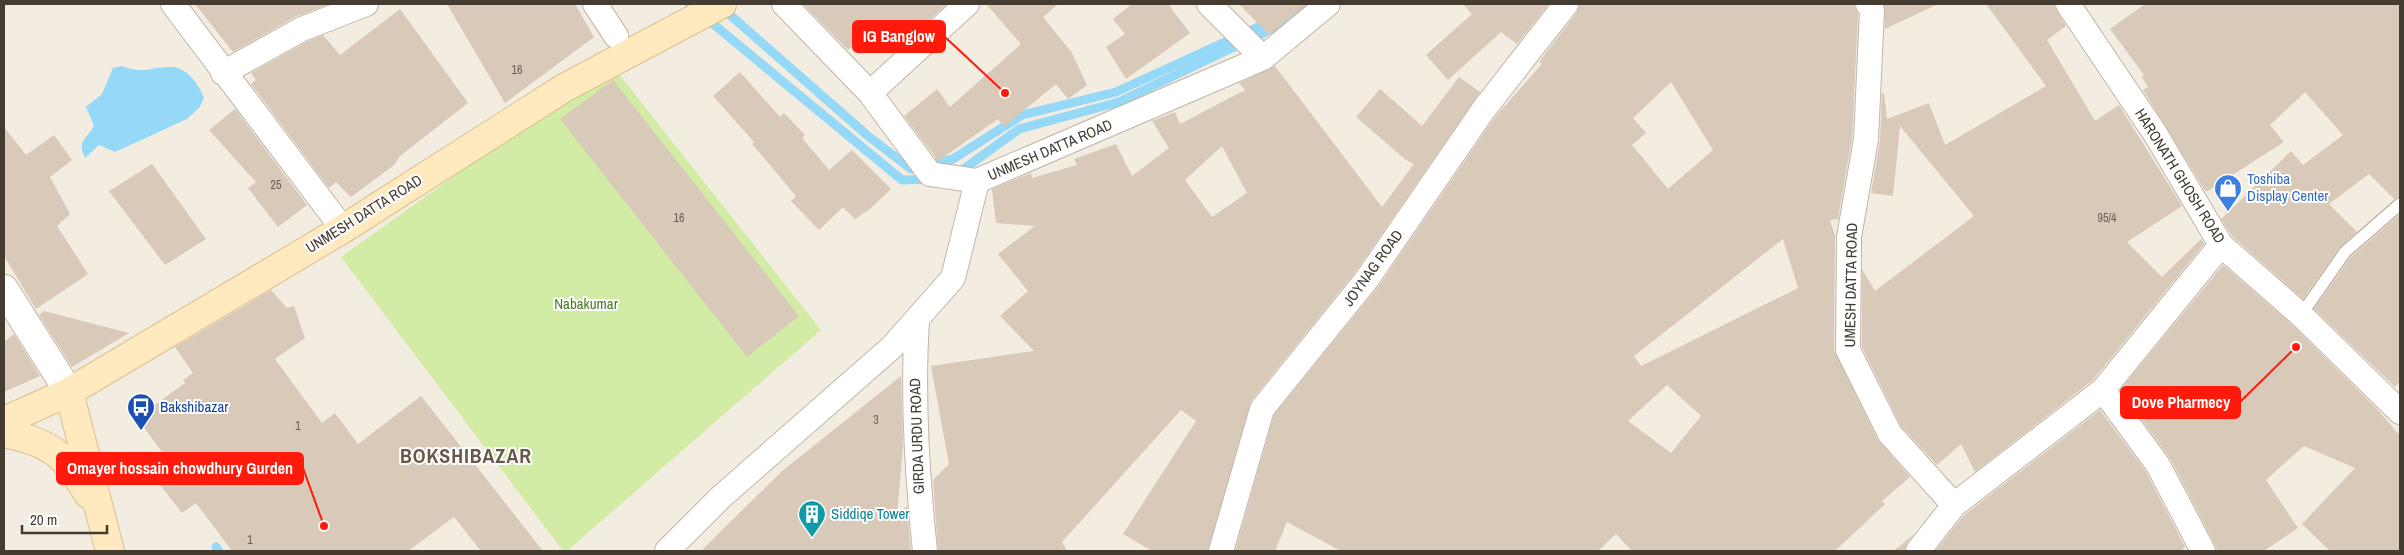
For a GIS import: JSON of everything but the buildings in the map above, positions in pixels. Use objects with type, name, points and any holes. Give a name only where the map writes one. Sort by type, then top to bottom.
[{"type":"main road","name":"UNMESH DATTA ROAD","points":[[4,421],[69,392],[343,229],[564,88],[722,4]]},
{"type":"main road","points":[[69,392],[110,551]]},
{"type":"main road","points":[[4,432],[41,442],[58,453],[71,466],[101,515]]},
{"type":"street","points":[[173,4],[223,73],[343,229]]},
{"type":"street","points":[[223,73],[302,29],[366,4]]},
{"type":"street","points":[[595,4],[616,36]]},
{"type":"street","name":"UNMESH DATTA ROAD","points":[[784,4],[870,93],[930,174],[977,181],[1046,153],[1263,58]]},
{"type":"street","points":[[870,93],[967,4]]},
{"type":"street","points":[[1210,4],[1263,58],[1328,4]]},
{"type":"street","name":"JOYNAG ROAD","points":[[1221,551],[1262,409],[1367,279],[1484,109],[1566,4]]},
{"type":"street","name":"UMESH DATTA ROAD","points":[[1868,4],[1872,10],[1866,138],[1849,236],[1848,350],[1890,434],[1954,505]]},
{"type":"street","name":"HARONATH GHOSH ROAD","points":[[2068,4],[2156,135],[2221,245],[2300,315],[2400,412]]},
{"type":"street","points":[[667,551],[720,497],[892,348],[954,278],[977,181]]},
{"type":"street","points":[[1918,551],[1954,505],[2103,390],[2221,245]]},
{"type":"street","points":[[4,289],[69,392]]},
{"type":"street","name":"GIRDA URDU ROAD","points":[[917,321],[915,356],[919,498],[925,551]]},
{"type":"street","points":[[2103,390],[2158,465],[2203,551]]},
{"type":"lane","points":[[2300,315],[2345,252],[2400,204]]},
{"type":"green space","name":"Nabakumar","points":[[611,64],[821,330],[567,551],[563,551],[341,257]]},
{"type":"water","points":[[122,66],[137,70],[165,67],[178,68],[192,78],[204,98],[199,108],[187,119],[115,152],[99,145],[85,158],[82,144],[94,126],[86,107],[102,94],[113,68]]},
{"type":"waterway","points":[[689,4],[902,180],[930,179]]},
{"type":"waterway","points":[[1292,12],[1311,4]]},
{"type":"waterway","points":[[721,7],[868,136],[911,169],[953,159],[1022,115],[1116,92],[1271,21]]},
{"type":"waterway","points":[[957,174],[1019,129],[1119,102],[1301,15]]},
{"type":"waterway","points":[[216,547],[219,551]]},
{"type":"place","name":"IG Banglow","points":[[1005,93]]},
{"type":"place","name":"Toshiba Display Center","points":[[2228,212]]},
{"type":"place","name":"Dove Pharmecy","points":[[2296,347]]},
{"type":"place","name":"Bakshibazar","points":[[141,431]]},
{"type":"place","name":"Omayer hossain chowdhury Gurden","points":[[324,526]]},
{"type":"place","name":"Siddiqe Tower","points":[[812,538]]},
{"type":"district","name":"BOKSHIBAZAR","points":[[466,456]]}]
